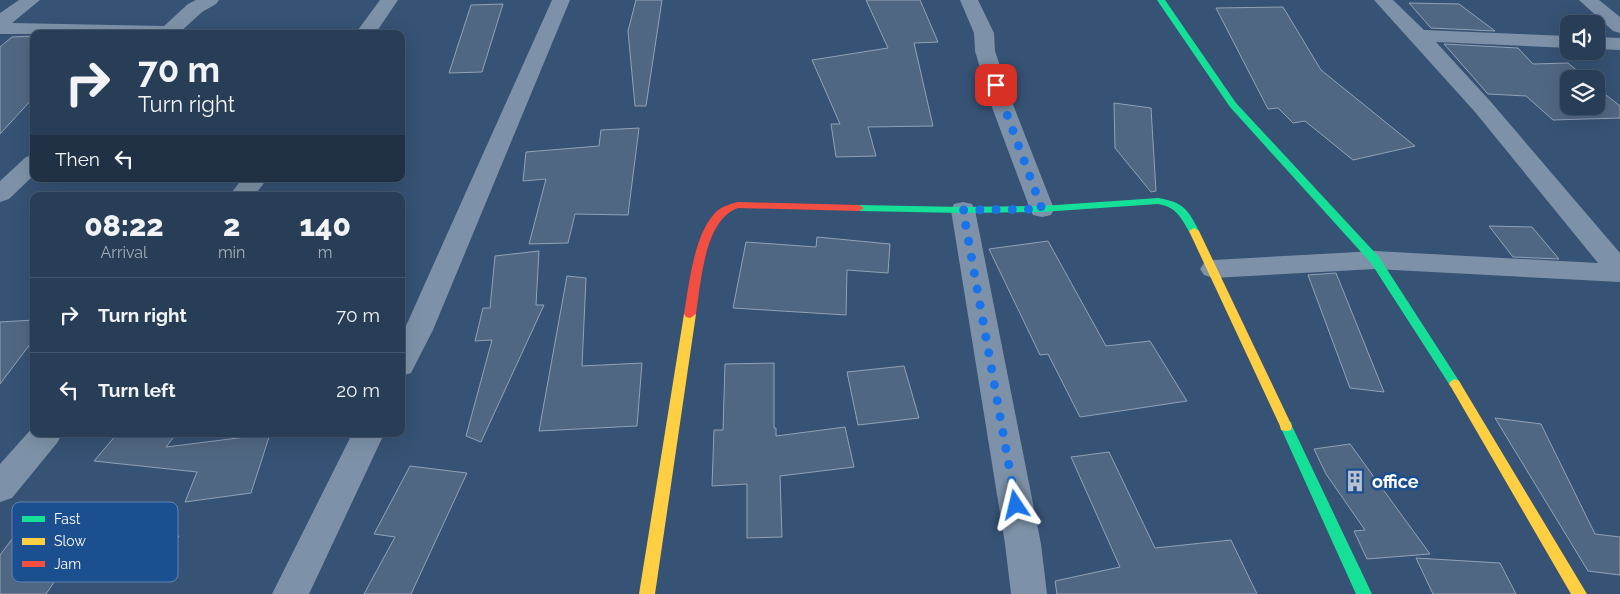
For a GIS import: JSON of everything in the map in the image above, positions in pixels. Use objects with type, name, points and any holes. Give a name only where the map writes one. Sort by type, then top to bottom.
[{"type":"street","points":[[0,22],[31,0]]},
{"type":"street","points":[[171,30],[195,8],[210,0]]},
{"type":"street","points":[[368,30],[389,0]]},
{"type":"street","points":[[405,357],[419,330],[561,0]]},
{"type":"street","points":[[969,0],[984,33],[985,51],[1001,102],[1042,209]]},
{"type":"street","points":[[1161,0],[1233,106],[1375,260],[1444,366],[1580,594]]},
{"type":"street","points":[[1384,0],[1483,107],[1620,272]]},
{"type":"street","points":[[1588,0],[1620,27]]},
{"type":"street","points":[[0,28],[67,30]]},
{"type":"street","points":[[1419,36],[1560,42]]},
{"type":"street","points":[[1605,43],[1620,44]]},
{"type":"street","points":[[0,194],[30,166]]},
{"type":"street","points":[[244,192],[253,182]]},
{"type":"street","points":[[647,594],[698,270],[716,217],[728,208],[738,205],[963,210],[1042,209],[1158,201],[1173,202],[1184,211],[1213,269],[1364,594]]},
{"type":"street","points":[[963,210],[1023,544],[1029,594]]},
{"type":"street","points":[[1213,269],[1375,260],[1620,272]]},
{"type":"street","points":[[0,488],[43,437]]},
{"type":"street","points":[[290,594],[367,437]]},
{"type":"building","points":[[636,0],[662,0],[646,106],[635,106],[628,31]]},
{"type":"building","points":[[866,0],[920,0],[938,42],[914,43],[933,126],[868,127],[876,156],[836,157],[831,124],[840,124],[812,60],[888,48]]},
{"type":"building","points":[[1409,3],[1459,4],[1495,31],[1431,28]]},
{"type":"building","points":[[503,4],[482,72],[449,73],[471,5]]},
{"type":"building","points":[[1283,7],[1321,70],[1415,146],[1353,160],[1305,121],[1293,123],[1278,108],[1268,109],[1216,8]]},
{"type":"building","points":[[30,36],[30,101],[0,134],[0,47],[12,37]]},
{"type":"building","points":[[1444,44],[1518,48],[1533,64],[1568,63],[1576,70],[1560,70],[1560,115],[1605,115],[1605,94],[1620,106],[1620,118],[1553,120],[1526,96],[1488,94]]},
{"type":"building","points":[[1114,103],[1151,108],[1156,191],[1151,192],[1115,148]]},
{"type":"building","points":[[639,128],[628,215],[575,214],[568,243],[529,244],[546,179],[523,181],[526,152],[599,146],[601,130]]},
{"type":"building","points":[[1489,226],[1532,227],[1559,259],[1513,257]]},
{"type":"building","points":[[817,237],[890,244],[888,273],[847,270],[846,315],[733,308],[746,242],[816,247]]},
{"type":"building","points":[[1048,241],[1106,346],[1150,341],[1187,401],[1080,417],[1048,354],[1040,355],[989,249]]},
{"type":"building","points":[[539,251],[536,305],[544,305],[481,442],[466,436],[492,340],[475,341],[483,308],[490,308],[495,256]]},
{"type":"building","points":[[1336,273],[1384,392],[1350,388],[1308,275]]},
{"type":"building","points":[[567,276],[586,278],[582,366],[642,363],[637,426],[539,431]]},
{"type":"building","points":[[30,320],[30,344],[0,384],[0,322]]},
{"type":"building","points":[[774,363],[774,428],[776,428],[776,436],[845,427],[854,467],[780,476],[782,537],[747,538],[747,484],[712,486],[714,430],[723,430],[725,364]]},
{"type":"building","points":[[904,366],[919,418],[858,425],[847,372]]},
{"type":"building","points":[[1495,418],[1541,424],[1595,534],[1620,537],[1620,575],[1588,571]]},
{"type":"building","points":[[114,437],[174,437],[166,447],[246,437],[269,437],[251,493],[185,502],[197,472],[94,461]]},
{"type":"building","points":[[1350,444],[1430,554],[1367,559],[1354,531],[1365,530],[1326,474],[1314,449]]},
{"type":"building","points":[[1109,452],[1155,548],[1231,540],[1257,594],[1057,594],[1055,581],[1120,567],[1071,457]]},
{"type":"building","points":[[410,466],[467,473],[411,594],[364,594],[395,537],[374,534]]},
{"type":"building","points":[[12,539],[12,582],[54,582],[46,594],[0,594],[0,555]]},
{"type":"building","points":[[1416,558],[1500,563],[1516,594],[1433,594]]},
{"type":"traffic: fast","points":[[1161,0],[1233,105],[1375,260],[1455,384]]},
{"type":"traffic: fast","points":[[859,208],[1042,209],[1158,201],[1172,204],[1181,210],[1194,231]]},
{"type":"traffic: fast","points":[[1286,426],[1364,594]]},
{"type":"traffic: slow","points":[[1194,231],[1286,426]]},
{"type":"traffic: slow","points":[[647,594],[690,314]]},
{"type":"traffic: slow","points":[[1455,384],[1579,594]]},
{"type":"traffic: jam","points":[[690,314],[696,277],[707,235],[712,224],[724,210],[738,205],[859,208]]},
{"type":"place","name":"office","points":[[1355,481]]},
{"type":"route","points":[[996,85],[1042,209],[963,210],[1016,505]]}]
